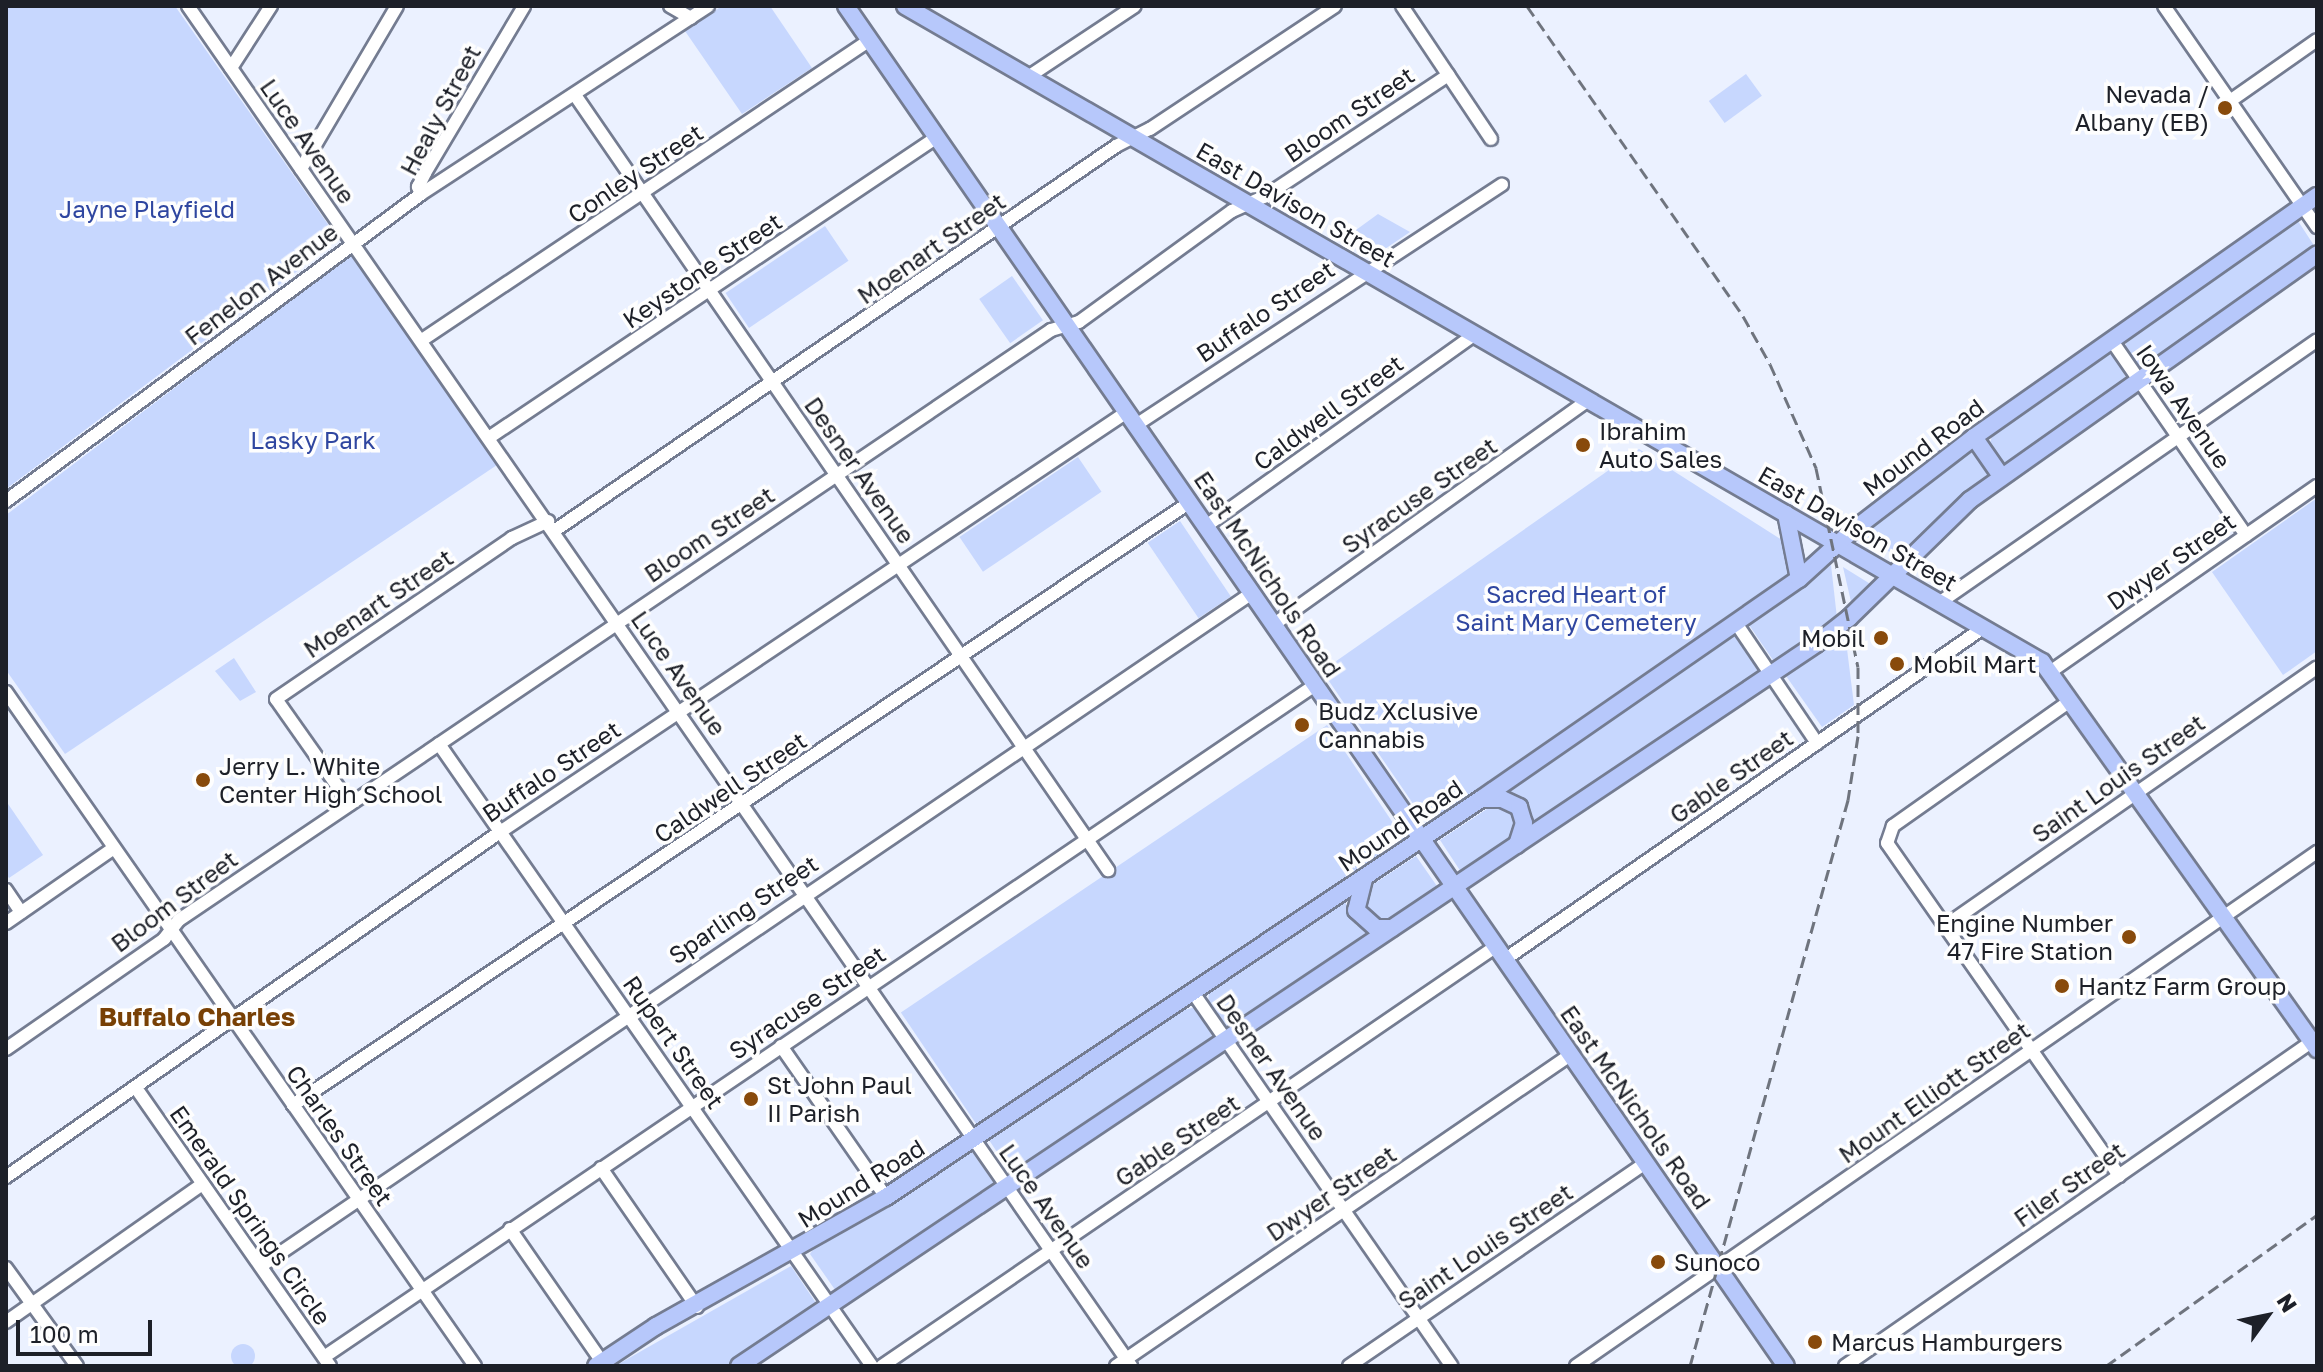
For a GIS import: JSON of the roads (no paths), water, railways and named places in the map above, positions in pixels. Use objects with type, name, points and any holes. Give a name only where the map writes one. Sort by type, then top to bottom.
[{"type":"main road","name":"East Davison Street","points":[[913,8],[2030,653],[2050,672],[2315,1043]]},
{"type":"main road","name":"East McNichols Road","points":[[851,9],[1453,887],[1786,1366]]},
{"type":"main road","name":"Mound Road","points":[[599,1364],[886,1197],[1421,840],[1799,579],[1974,437],[2310,201]]},
{"type":"main road","points":[[739,1366],[1771,674],[1849,618],[1957,511],[2001,476],[2317,254]]},
{"type":"main road","points":[[1974,437],[2001,476]]},
{"type":"main road","points":[[1786,514],[1799,579]]},
{"type":"main road","points":[[1481,799],[1502,799],[1519,807],[1524,823],[1517,845]]},
{"type":"main road","points":[[1368,875],[1357,893],[1356,910],[1376,928],[1394,927]]},
{"type":"street","name":"Luce Avenue","points":[[188,6],[975,1139],[1124,1364]]},
{"type":"street","points":[[231,68],[271,6]]},
{"type":"street","points":[[301,169],[397,6]]},
{"type":"street","name":"Healy Street","points":[[421,194],[420,183],[524,6]]},
{"type":"street","points":[[670,6],[691,18]]},
{"type":"street","name":"Fenelon Avenue","points":[[6,501],[421,194],[708,6]]},
{"type":"street","points":[[1028,77],[1135,6]]},
{"type":"street","name":"Moenart Street","points":[[350,804],[276,699],[512,538],[551,526],[774,384],[999,227],[1335,6]]},
{"type":"street","points":[[1402,6],[1491,139]]},
{"type":"street","points":[[2164,6],[2230,101],[2310,201],[2317,227]]},
{"type":"street","name":"Conley Street","points":[[422,340],[870,40]]},
{"type":"street","points":[[2230,101],[2317,40]]},
{"type":"street","name":"Bloom Street","points":[[6,1049],[164,939],[171,928],[617,623],[1054,328],[1079,322],[1200,234],[1448,75]]},
{"type":"street","name":"Desner Avenue","points":[[575,95],[1108,870]]},
{"type":"street","name":"Keystone Street","points":[[490,437],[711,292],[937,137]]},
{"type":"street","name":"Buffalo Street","points":[[6,1177],[500,832],[899,565],[1502,185]]},
{"type":"street","name":"Caldwell Street","points":[[1206,526],[1475,334]]},
{"type":"street","points":[[1939,603],[2317,340]]},
{"type":"street","name":"Iowa Avenue","points":[[2112,341],[2246,535]]},
{"type":"street","name":"Syracuse Street","points":[[1273,625],[1589,400]]},
{"type":"street","name":"Dwyer Street","points":[[2050,672],[2317,486]]},
{"type":"street","name":"Caldwell Street","points":[[293,1105],[744,805],[1190,502]]},
{"type":"street","name":"Sparling Street","points":[[261,1266],[627,1013],[1252,593]]},
{"type":"street","points":[[1736,623],[1817,743]]},
{"type":"street","name":"Gable Street","points":[[882,1366],[1269,1103],[1817,743],[1983,628]]},
{"type":"street","name":"Saint Louis Street","points":[[1945,926],[2317,667]]},
{"type":"street","name":"Syracuse Street","points":[[327,1361],[422,1289],[1315,685]]},
{"type":"street","name":"Charles Street","points":[[6,692],[475,1366]]},
{"type":"street","points":[[2070,701],[1888,830],[1887,843],[2119,1176]]},
{"type":"street","name":"Rupert Street","points":[[439,744],[872,1366]]},
{"type":"street","points":[[6,923],[114,848]]},
{"type":"street","name":"Mount Elliott Street","points":[[1576,1366],[2317,852]]},
{"type":"street","points":[[6,890],[21,912]]},
{"type":"street","name":"Desner Avenue","points":[[1192,991],[1452,1366]]},
{"type":"street","name":"Filer Street","points":[[1845,1366],[2315,1043]]},
{"type":"street","points":[[781,1046],[886,1197]]},
{"type":"street","name":"Dwyer Street","points":[[1124,1364],[1570,1055]]},
{"type":"street","name":"Emerald Springs Circle","points":[[136,1088],[327,1361]]},
{"type":"street","name":"Saint Louis Street","points":[[1349,1366],[1646,1163]]},
{"type":"street","points":[[601,1168],[697,1307]]},
{"type":"street","points":[[6,1322],[202,1184]]},
{"type":"street","points":[[510,1229],[599,1364]]},
{"type":"street","points":[[6,1268],[77,1366]]},
{"type":"railway","points":[[1527,6],[1743,316],[1770,364],[1816,468],[1858,667],[1858,736],[1848,800],[1690,1366]]},
{"type":"railway","points":[[2106,1366],[2317,1215]]},
{"type":"place","name":"Nevada / Albany (EB)","points":[[2225,108]]},
{"type":"place","name":"Ibrahim Auto Sales","points":[[1583,445]]},
{"type":"place","name":"Mobil","points":[[1881,638]]},
{"type":"place","name":"Mobil Mart","points":[[1897,664]]},
{"type":"place","name":"Budz Xclusive Cannabis","points":[[1302,725]]},
{"type":"place","name":"Jerry L. White Center High School","points":[[203,780]]},
{"type":"place","name":"Engine Number 47 Fire Station","points":[[2129,937]]},
{"type":"place","name":"Hantz Farm Group","points":[[2062,986]]},
{"type":"place","name":"St John Paul II Parish","points":[[751,1099]]},
{"type":"place","name":"Sunoco","points":[[1658,1262]]},
{"type":"place","name":"Marcus Hamburgers","points":[[1815,1342]]},
{"type":"district","name":"Buffalo Charles","points":[[197,1017]]},
{"type":"park label","name":"Jayne Playfield","points":[[147,209]]},
{"type":"park label","name":"Lasky Park","points":[[313,440]]},
{"type":"park label","name":"Sacred Heart of Saint Mary Cemetery","points":[[1576,608]]}]
